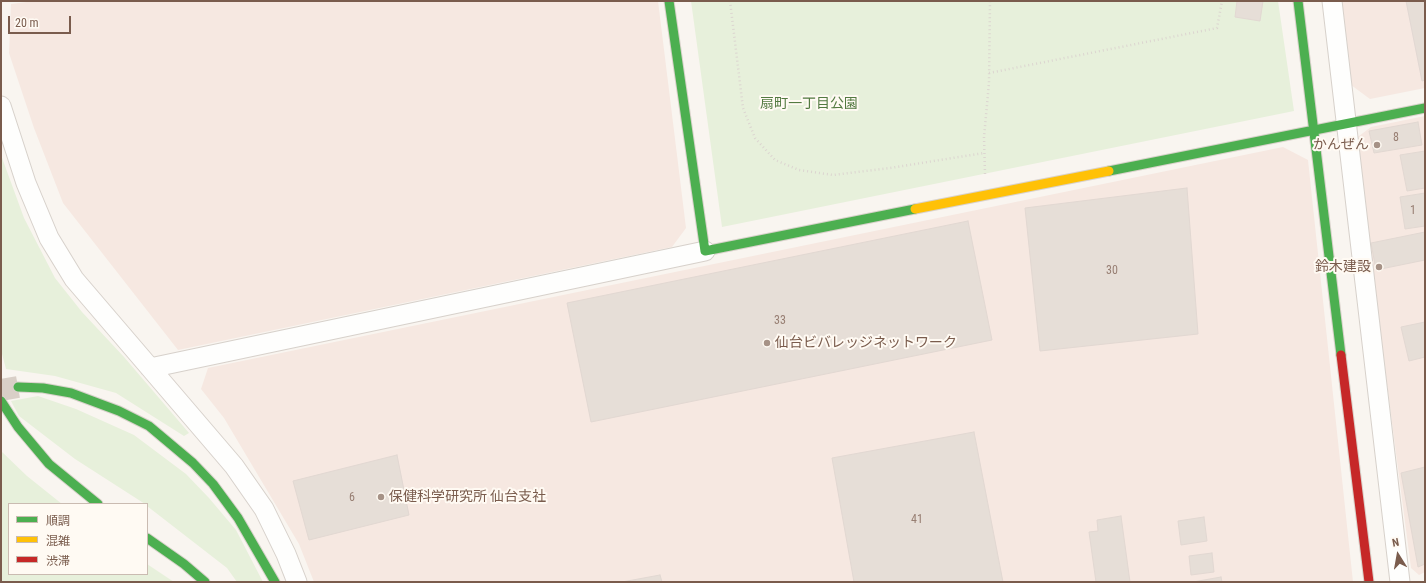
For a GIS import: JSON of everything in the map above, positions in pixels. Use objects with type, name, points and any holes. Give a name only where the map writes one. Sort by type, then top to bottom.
[{"type":"main road","points":[[670,1],[705,251],[1425,108]]},
{"type":"main road","points":[[1298,1],[1369,582]]},
{"type":"main road","points":[[18,387],[43,388],[71,393],[119,411],[149,426],[193,463],[213,484],[238,518],[274,582]]},
{"type":"main road","points":[[1,401],[18,427],[49,464],[97,503]]},
{"type":"main road","points":[[148,539],[184,564],[205,582]]},
{"type":"street","points":[[1332,1],[1400,582]]},
{"type":"street","points":[[1,106],[26,183],[49,238],[74,278],[234,466],[264,509],[286,554],[297,582]]},
{"type":"street","points":[[150,368],[705,251]]},
{"type":"path","points":[[730,1],[743,108],[755,138],[775,160],[799,170],[833,175],[890,168],[984,153]]},
{"type":"path","points":[[988,194],[985,173],[984,137],[990,1]]},
{"type":"path","points":[[988,73],[1217,28],[1222,1]]},
{"type":"shaded area","points":[[35,1],[658,1],[686,228],[672,247],[178,350],[63,203],[34,128],[9,53],[11,4]]},
{"type":"shaded area","points":[[1341,1],[1425,1],[1425,88],[1370,99],[1351,85]]},
{"type":"shaded area","points":[[1425,116],[1425,572],[1419,575],[1411,568],[1355,139],[1371,127]]},
{"type":"shaded area","points":[[1283,147],[1308,160],[1353,582],[314,582],[299,544],[224,418],[201,389],[208,368]]},
{"type":"green space","name":"扇町一丁目公園","points":[[691,1],[1278,1],[1294,111],[722,227]]},
{"type":"green space","points":[[1,155],[24,218],[55,278],[82,312],[124,357],[189,433],[184,436],[116,393],[55,376],[6,369],[1,350]]},
{"type":"green space","points":[[38,396],[76,409],[134,435],[186,474],[209,498],[236,530],[263,582],[237,582],[227,568],[148,507],[148,503],[143,503],[75,459],[19,416],[11,401]]},
{"type":"green space","points":[[1,451],[27,476],[61,503],[8,503],[8,575],[148,575],[148,565],[174,582],[1,582]]},
{"type":"building","points":[[1237,1],[1263,1],[1260,21],[1235,17]]},
{"type":"building","points":[[1406,1],[1425,1],[1425,80],[1422,81]]},
{"type":"building","points":[[1418,122],[1422,145],[1374,153],[1369,131]]},
{"type":"building","points":[[1425,151],[1425,188],[1407,191],[1400,155]]},
{"type":"building","points":[[1187,188],[1198,334],[1040,351],[1025,208]]},
{"type":"building","points":[[1425,193],[1425,226],[1405,229],[1400,197]]},
{"type":"building","points":[[968,221],[992,340],[591,422],[567,303]]},
{"type":"building","points":[[1425,232],[1425,260],[1376,270],[1371,243]]},
{"type":"building","points":[[1425,322],[1425,357],[1409,361],[1401,327]]},
{"type":"building","points":[[974,432],[1003,582],[854,582],[832,458]]},
{"type":"building","points":[[397,455],[409,515],[309,540],[293,481]]},
{"type":"building","points":[[1425,467],[1425,564],[1418,567],[1401,473]]},
{"type":"building","points":[[1121,516],[1130,582],[1096,582],[1089,532],[1098,531],[1097,520]]},
{"type":"building","points":[[1204,517],[1207,541],[1181,545],[1178,521]]},
{"type":"building","points":[[1212,553],[1214,572],[1191,575],[1189,556]]},
{"type":"building","points":[[660,575],[662,582],[622,582]]},
{"type":"building","points":[[1221,577],[1222,582],[1193,582]]},
{"type":"tunnel","points":[[1,390],[18,387]]},
{"type":"traffic: fast","points":[[669,1],[705,251],[915,209]]},
{"type":"traffic: fast","points":[[1298,1],[1341,355]]},
{"type":"traffic: fast","points":[[1109,171],[1425,108]]},
{"type":"traffic: fast","points":[[18,387],[43,388],[71,393],[119,411],[149,426],[193,463],[213,484],[238,518],[275,582]]},
{"type":"traffic: fast","points":[[1,401],[18,427],[49,464],[97,503]]},
{"type":"traffic: fast","points":[[148,539],[184,564],[205,582]]},
{"type":"traffic: slow","points":[[915,209],[1109,171]]},
{"type":"traffic: jam","points":[[1341,355],[1369,582]]},
{"type":"place","name":"かんぜん","points":[[1377,145]]},
{"type":"place","name":"鈴木建設","points":[[1379,267]]},
{"type":"place","name":"仙台ビバレッジネットワーク","points":[[767,343]]},
{"type":"place","name":"保健科学研究所 仙台支社","points":[[381,497]]}]
